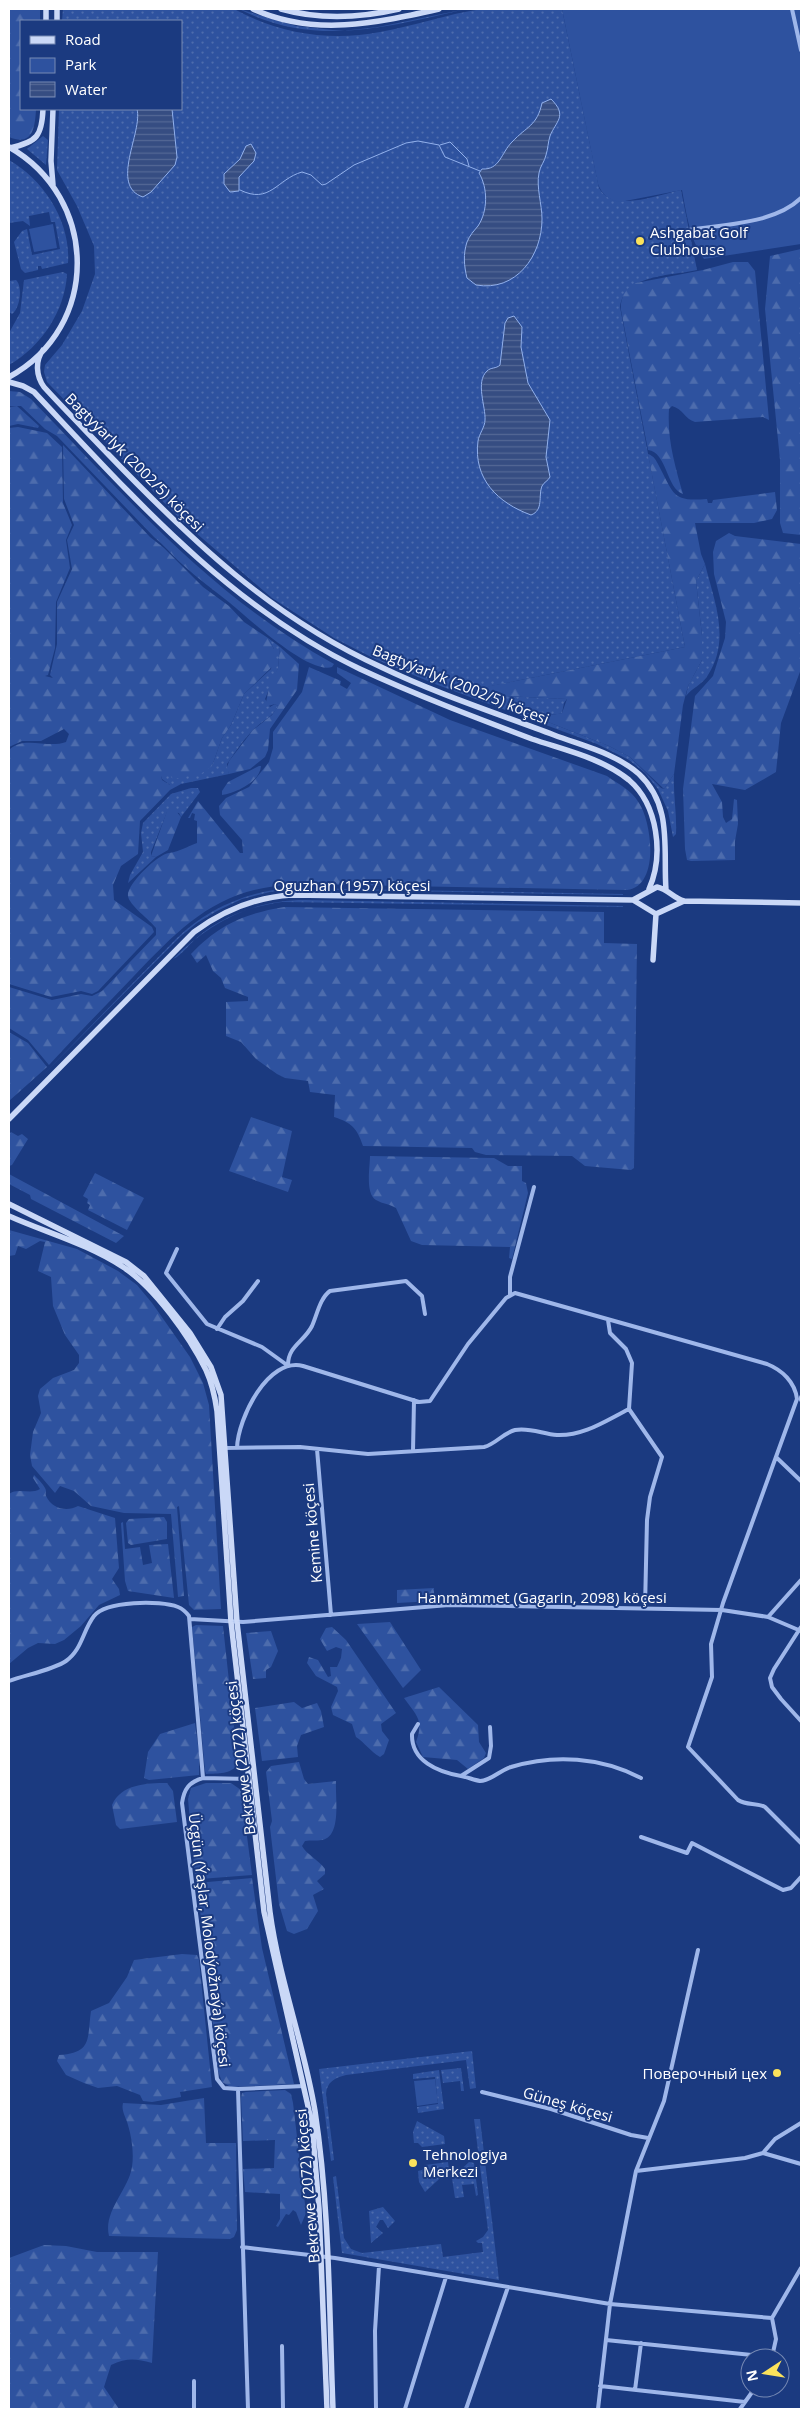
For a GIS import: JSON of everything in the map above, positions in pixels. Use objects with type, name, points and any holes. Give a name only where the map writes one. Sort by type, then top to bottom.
[{"type":"main road","points":[[253,9],[297,22],[342,26],[378,22],[439,9]]},
{"type":"main road","points":[[281,9],[309,15],[337,17],[363,16],[400,9]]},
{"type":"main road","name":"Bagtyýarlyk (2002/5) köçesi","points":[[9,148],[29,143],[36,138],[42,124],[43,110]]},
{"type":"main road","name":"Bagtyýarlyk (2002/5) köçesi","points":[[53,110],[51,161],[54,187]]},
{"type":"main road","name":"Bagtyýarlyk (2002/5) köçesi","points":[[9,148],[34,165],[54,187],[66,207],[74,229],[78,264],[75,287],[68,310],[58,331],[44,350],[25,367],[9,376]]},
{"type":"main road","name":"Bagtyýarlyk (2002/5) köçesi","points":[[44,350],[38,370],[40,380],[46,390],[210,556],[272,605],[318,635],[380,667],[430,688],[609,755],[637,773],[657,798],[664,819],[668,892]]},
{"type":"main road","name":"Bagtyýarlyk (2002/5) köçesi","points":[[9,382],[34,392],[205,566],[258,608],[293,632],[342,660],[393,684],[588,759],[628,780],[644,798],[654,825],[655,863],[647,892]]},
{"type":"main road","name":"Oguzhan (1957) köçesi","points":[[9,1119],[194,932],[215,917],[246,903],[271,897],[292,895],[633,900],[657,887],[684,901]]},
{"type":"main road","points":[[646,908],[644,903],[647,892]]},
{"type":"main road","points":[[668,892],[669,906]]},
{"type":"main road","points":[[633,900],[656,914],[653,960]]},
{"type":"main road","name":"Oguzhan (1957) köçesi","points":[[656,914],[663,912],[669,906],[684,901],[801,903]]},
{"type":"main road","name":"Bekrewe (2072) köçesi","points":[[9,1204],[126,1262],[144,1276],[190,1333],[212,1367],[221,1395],[226,1448],[234,1622],[272,1928],[315,2110],[322,2168],[327,2409]]},
{"type":"main road","name":"Bekrewe (2072) köçesi","points":[[9,1216],[75,1242],[123,1266],[141,1280],[155,1295],[206,1370],[215,1397],[218,1448],[249,1778],[270,1946],[304,2086],[316,2158],[333,2409]]},
{"type":"street","points":[[792,9],[801,50]]},
{"type":"street","points":[[689,230],[774,215],[790,208],[801,198]]},
{"type":"street","points":[[510,1295],[510,1277],[534,1187]]},
{"type":"street","points":[[177,1249],[166,1270],[167,1276],[198,1315],[217,1329],[262,1347],[288,1365],[304,1366],[425,1403],[434,1397],[468,1344],[510,1295],[521,1293],[608,1320],[767,1364],[778,1370],[794,1386],[797,1398],[711,1644],[712,1677],[688,1747],[738,1800],[743,1803],[760,1804],[765,1807],[801,1843]]},
{"type":"street","points":[[217,1329],[224,1317],[243,1301],[258,1281]]},
{"type":"street","points":[[288,1365],[290,1351],[308,1332],[325,1296],[330,1291],[406,1282],[422,1296],[425,1314]]},
{"type":"street","points":[[608,1320],[610,1333],[626,1350],[632,1363],[629,1409],[662,1457],[650,1497],[647,1520],[645,1608]]},
{"type":"street","points":[[237,1448],[240,1427],[248,1406],[277,1371],[288,1365]]},
{"type":"street","points":[[413,1451],[414,1400]]},
{"type":"street","points":[[218,1448],[316,1448],[368,1454],[484,1447],[518,1430],[558,1435],[573,1434],[599,1426],[629,1409]]},
{"type":"street","name":"Kemine köçesi","points":[[316,1448],[330,1615]]},
{"type":"street","points":[[777,1458],[801,1480]]},
{"type":"street","points":[[768,1617],[801,1580]]},
{"type":"street","points":[[9,1681],[67,1660],[75,1652],[94,1616],[107,1607],[124,1604],[172,1605],[182,1609],[190,1619],[203,1778],[249,1778]]},
{"type":"street","name":"Hanmämmet (Gagarin, 2098) köçesi","points":[[190,1619],[234,1622],[449,1606],[645,1608],[722,1610],[768,1617],[801,1629]]},
{"type":"street","points":[[801,1629],[770,1678],[772,1687],[781,1700],[801,1721]]},
{"type":"street","points":[[418,1724],[412,1734],[413,1744],[418,1757],[449,1775],[484,1780],[504,1769],[519,1764],[572,1760],[605,1764],[641,1778]]},
{"type":"street","points":[[461,1776],[489,1758],[491,1746],[490,1727]]},
{"type":"street","name":"Üçgün (Ýaşlar, Molodýožnaýa) köçesi","points":[[203,1778],[192,1782],[186,1788],[182,1804],[183,1813],[217,2079],[224,2088],[238,2089]]},
{"type":"street","points":[[641,1837],[687,1853],[692,1843],[783,1890],[791,1888],[801,1877]]},
{"type":"street","points":[[598,2409],[610,2304],[636,2171],[657,2120],[667,2087],[698,1950]]},
{"type":"street","points":[[248,2409],[238,2089],[304,2086]]},
{"type":"street","name":"Güneş köçesi","points":[[482,2092],[551,2109],[631,2135],[648,2138]]},
{"type":"street","points":[[763,2153],[775,2139],[801,2123]]},
{"type":"street","points":[[636,2171],[745,2158],[763,2153],[801,2164]]},
{"type":"street","points":[[242,2246],[324,2257],[610,2304],[772,2318]]},
{"type":"street","points":[[376,2409],[375,2331],[379,2266]]},
{"type":"street","points":[[774,2348],[776,2338],[772,2318],[801,2268]]},
{"type":"street","points":[[405,2409],[446,2277]]},
{"type":"street","points":[[466,2409],[508,2287]]},
{"type":"street","points":[[606,2340],[740,2354]]},
{"type":"street","points":[[635,2390],[641,2343]]},
{"type":"street","points":[[282,2346],[283,2409]]},
{"type":"street","points":[[194,2381],[194,2409]]},
{"type":"street","points":[[600,2386],[745,2402]]},
{"type":"street","points":[[740,2409],[748,2398]]},
{"type":"green space","points":[[512,7],[562,9],[599,188],[614,200],[625,201],[649,198],[681,190],[697,270],[650,278],[639,282],[623,296],[620,307],[685,647],[476,689],[484,695],[567,699],[562,713],[553,715],[538,714],[522,708],[510,707],[609,746],[630,757],[661,788],[664,789],[674,774],[676,834],[673,837],[668,811],[658,789],[645,773],[629,760],[597,744],[435,684],[375,659],[334,638],[272,598],[182,521],[47,382],[44,372],[45,365],[62,345],[82,311],[95,274],[94,246],[77,206],[57,170],[59,110],[182,110],[182,20],[62,20],[63,9],[234,9],[268,24],[286,29],[304,33],[342,36],[380,32],[482,9]]},
{"type":"green space","points":[[9,9],[40,9],[40,20],[20,20],[20,110],[36,110],[35,122],[28,137],[17,139],[9,137]]},
{"type":"green space","points":[[239,9],[296,26],[338,31],[296,28],[268,21]]},
{"type":"green space","points":[[466,9],[380,27],[347,30],[378,27]]},
{"type":"green space","points":[[562,9],[801,9],[801,244],[704,259],[692,235],[682,190],[620,202],[612,200],[604,194],[598,184]]},
{"type":"green space","points":[[43,136],[48,140],[46,165],[27,149]]},
{"type":"green space","points":[[9,160],[22,168],[33,179],[53,204],[65,232],[68,263],[42,269],[41,266],[38,266],[38,270],[25,273],[21,269],[14,242],[22,231],[27,229],[32,255],[60,249],[55,222],[51,222],[49,212],[29,216],[30,226],[23,221],[9,223]]},
{"type":"green space","points":[[53,224],[57,248],[34,252],[29,229]]},
{"type":"green space","points":[[801,249],[801,535],[783,533],[780,523],[780,460],[765,309],[770,256]]},
{"type":"green space","points":[[733,262],[748,262],[755,271],[769,420],[763,417],[695,422],[679,409],[672,406],[669,409],[670,442],[683,494],[673,485],[659,457],[654,452],[648,450],[621,302],[626,291],[636,283]]},
{"type":"green space","points":[[63,272],[67,274],[62,301],[49,327],[31,348],[9,365],[9,333],[20,313],[24,280]]},
{"type":"green space","points":[[16,280],[20,297],[17,307],[12,314],[9,312],[9,281]]},
{"type":"green space","points":[[9,391],[20,392],[31,399],[137,509],[210,577],[249,609],[290,638],[334,664],[332,667],[322,667],[309,662],[279,644],[188,569],[154,537],[57,436],[45,429],[21,406],[9,406]]},
{"type":"green space","points":[[17,406],[39,426],[38,428],[18,424],[9,426],[9,407]]},
{"type":"green space","points":[[18,427],[47,433],[62,447],[63,503],[72,525],[66,540],[70,568],[56,602],[55,648],[48,675],[45,676],[53,678],[50,675],[57,644],[57,602],[72,569],[67,540],[74,525],[64,499],[63,445],[150,537],[164,548],[203,587],[229,606],[244,622],[268,638],[274,649],[274,665],[244,694],[231,725],[222,738],[212,766],[202,773],[174,779],[169,776],[161,776],[162,780],[170,785],[170,790],[140,821],[138,854],[121,866],[113,885],[114,900],[152,927],[154,932],[98,991],[92,994],[81,991],[51,997],[9,984],[9,750],[22,743],[59,744],[66,742],[69,734],[64,729],[41,741],[22,741],[9,747],[9,428]]},
{"type":"green space","points":[[648,454],[655,459],[672,490],[680,497],[696,500],[707,499],[708,503],[712,503],[713,500],[775,492],[777,510],[772,519],[754,523],[695,523],[701,554],[705,564],[696,581],[702,636],[702,660],[688,686],[683,705],[674,774],[664,789],[630,757],[609,746],[510,707],[535,715],[552,715],[562,713],[567,699],[484,695],[475,689],[685,647]]},
{"type":"green space","points":[[729,533],[735,536],[801,544],[801,669],[781,723],[776,772],[745,790],[712,784],[722,802],[723,817],[726,823],[732,819],[734,799],[737,800],[738,824],[735,841],[735,860],[691,861],[687,860],[685,849],[683,789],[695,696],[713,676],[725,638],[726,622],[714,574],[713,552],[716,541]]},
{"type":"green space","points":[[705,564],[716,606],[720,634],[718,648],[715,661],[708,675],[686,696],[688,686],[702,660],[702,636],[696,581]]},
{"type":"green space","points":[[268,638],[280,647],[278,668],[265,699],[270,707],[275,704],[278,706],[276,710],[254,729],[236,750],[227,764],[229,774],[181,784],[170,790],[170,785],[161,776],[212,766],[222,738],[231,725],[244,694],[271,669],[274,649]]},
{"type":"green space","points":[[280,647],[299,664],[297,690],[270,729],[268,750],[265,757],[250,769],[229,774],[227,768],[229,761],[253,730],[272,715],[278,706],[275,704],[265,707],[270,683],[278,668]]},
{"type":"green space","points":[[309,667],[341,681],[340,685],[347,689],[351,683],[337,673],[337,667],[450,720],[607,776],[632,794],[644,812],[650,838],[649,866],[645,878],[638,886],[627,890],[296,884],[269,887],[245,893],[224,901],[186,925],[151,958],[49,1065],[28,1040],[9,1028],[9,987],[52,1000],[81,994],[92,996],[102,991],[156,935],[156,928],[129,900],[129,891],[137,878],[158,859],[197,843],[197,821],[194,820],[195,814],[192,813],[190,818],[188,818],[198,801],[240,853],[243,853],[242,840],[220,815],[219,806],[226,798],[249,787],[269,762],[273,748],[273,732],[302,692]]},
{"type":"green space","points":[[261,766],[260,772],[252,782],[234,792],[222,795],[222,791],[228,782]]},
{"type":"green space","points":[[191,788],[198,788],[200,792],[181,817],[179,813],[167,812],[151,852],[151,856],[156,857],[128,883],[130,875],[143,852],[141,833],[143,823],[171,794]]},
{"type":"green space","points":[[167,811],[176,811],[181,817],[168,850],[156,857],[151,856]]},
{"type":"green space","points":[[296,888],[623,895],[296,889],[270,892],[242,899],[197,923],[181,936],[41,1077],[188,928],[216,910],[247,896],[279,889]]},
{"type":"green space","points":[[305,900],[623,907],[282,902],[261,906],[286,901]]},
{"type":"green space","points":[[284,907],[604,912],[604,943],[637,944],[634,1168],[631,1170],[585,1166],[572,1156],[486,1155],[475,1152],[472,1148],[363,1146],[353,1127],[334,1117],[335,1095],[310,1092],[308,1081],[285,1078],[277,1074],[256,1059],[241,1042],[226,1036],[226,1002],[248,1001],[248,997],[225,988],[221,978],[213,971],[206,955],[197,963],[191,954],[212,935],[233,922],[257,913]]},
{"type":"green space","points":[[245,911],[217,924],[194,940],[217,923]]},
{"type":"green space","points":[[194,940],[179,955],[173,959],[187,946]]},
{"type":"green space","points":[[9,1032],[28,1043],[47,1067],[9,1101]]},
{"type":"green space","points":[[251,1117],[292,1131],[282,1177],[292,1180],[288,1192],[229,1171]]},
{"type":"green space","points":[[11,1132],[18,1136],[22,1134],[28,1139],[12,1165],[9,1166],[9,1134]]},
{"type":"green space","points":[[370,1156],[494,1158],[508,1166],[522,1166],[522,1181],[526,1183],[528,1193],[512,1259],[509,1258],[510,1247],[422,1245],[411,1241],[396,1208],[376,1200],[370,1192]]},
{"type":"green space","points":[[95,1173],[144,1198],[127,1230],[88,1210],[90,1205],[87,1203],[88,1199],[83,1196]]},
{"type":"green space","points":[[9,1174],[124,1236],[116,1243],[31,1199],[30,1195],[9,1184]]},
{"type":"green space","points":[[9,1230],[77,1249],[118,1271],[137,1285],[190,1357],[203,1383],[209,1405],[221,1609],[194,1610],[189,1605],[179,1506],[177,1507],[184,1596],[178,1597],[171,1514],[124,1513],[91,1506],[74,1491],[60,1486],[55,1493],[32,1466],[30,1455],[33,1432],[41,1413],[38,1396],[40,1389],[53,1378],[74,1370],[79,1363],[79,1355],[65,1335],[53,1306],[51,1277],[38,1271],[45,1242],[40,1241],[26,1249],[18,1246],[15,1255],[9,1256]]},
{"type":"green space","points":[[34,1475],[44,1486],[46,1496],[52,1504],[65,1509],[78,1506],[115,1518],[119,1568],[112,1579],[119,1589],[120,1595],[99,1605],[81,1626],[64,1640],[55,1644],[38,1643],[28,1648],[9,1664],[9,1494],[16,1491],[36,1491],[40,1489],[33,1478]]},
{"type":"green space","points":[[164,1517],[167,1522],[167,1539],[131,1545],[128,1543],[126,1523],[129,1519]]},
{"type":"green space","points":[[123,1522],[125,1549],[140,1547],[143,1565],[152,1563],[149,1545],[168,1544],[174,1598],[128,1591],[125,1581],[121,1523]]},
{"type":"green space","points":[[434,1588],[434,1601],[397,1603],[397,1590]]},
{"type":"green space","points":[[390,1622],[421,1670],[403,1688],[357,1624]]},
{"type":"green space","points":[[196,1625],[223,1626],[238,1764],[235,1768],[224,1773],[206,1774],[205,1771],[192,1627]]},
{"type":"green space","points":[[332,1627],[346,1640],[396,1713],[381,1724],[382,1731],[389,1740],[384,1754],[380,1757],[356,1737],[352,1724],[333,1715],[331,1707],[338,1691],[337,1687],[316,1676],[307,1663],[309,1657],[318,1660],[328,1677],[331,1676],[330,1667],[337,1667],[342,1649],[336,1647],[327,1651],[320,1639],[326,1628]]},
{"type":"green space","points":[[271,1631],[278,1651],[271,1667],[266,1670],[266,1678],[253,1679],[246,1633]]},
{"type":"green space","points":[[439,1687],[478,1725],[479,1742],[486,1753],[484,1758],[468,1769],[457,1760],[423,1757],[416,1742],[419,1728],[418,1718],[404,1698]]},
{"type":"green space","points":[[294,1702],[302,1708],[317,1703],[321,1711],[324,1727],[301,1735],[297,1746],[298,1757],[262,1761],[255,1708]]},
{"type":"green space","points":[[195,1723],[199,1753],[199,1775],[149,1780],[144,1778],[148,1752],[160,1734]]},
{"type":"green space","points":[[299,1762],[304,1779],[308,1784],[336,1781],[336,1815],[335,1824],[328,1837],[322,1840],[305,1841],[302,1846],[325,1869],[325,1874],[317,1881],[324,1889],[313,1895],[318,1911],[307,1929],[294,1934],[287,1931],[279,1904],[266,1772],[271,1766]]},
{"type":"green space","points":[[167,1783],[173,1791],[177,1822],[120,1829],[116,1825],[112,1805],[122,1793],[143,1784]]},
{"type":"green space","points":[[206,1783],[231,1783],[241,1790],[252,1875],[200,1879],[195,1876],[188,1799],[191,1788]]},
{"type":"green space","points":[[252,1878],[262,1948],[294,2084],[231,2087],[222,2082],[218,2071],[197,1883]]},
{"type":"green space","points":[[182,1954],[197,1955],[199,1960],[212,2087],[180,2092],[181,2097],[152,2102],[143,2101],[140,2095],[117,2086],[98,2088],[66,2075],[57,2061],[59,2055],[70,2054],[83,2047],[88,2036],[91,2011],[109,2003],[127,1977],[134,1960]]},
{"type":"green space","points":[[472,2051],[476,2088],[470,2089],[466,2060],[346,2075],[332,2081],[328,2086],[326,2094],[334,2160],[331,2161],[319,2069]]},
{"type":"green space","points":[[461,2068],[464,2091],[461,2091],[460,2081],[443,2083],[441,2070]]},
{"type":"green space","points":[[439,2070],[444,2109],[418,2113],[417,2107],[438,2104],[435,2077],[413,2079],[413,2074]]},
{"type":"green space","points":[[435,2079],[438,2103],[417,2106],[414,2081]]},
{"type":"green space","points":[[285,2090],[291,2094],[293,2103],[306,2213],[301,2225],[296,2212],[293,2210],[289,2215],[286,2214],[278,2227],[276,2226],[280,2219],[280,2194],[245,2192],[243,2169],[274,2168],[275,2140],[243,2141],[241,2098],[242,2093],[246,2092]]},
{"type":"green space","points":[[204,2098],[206,2143],[236,2143],[237,2230],[234,2237],[230,2239],[109,2236],[110,2218],[130,2176],[133,2162],[132,2141],[123,2111],[123,2103],[161,2105]]},
{"type":"green space","points":[[474,2119],[480,2119],[499,2280],[342,2253],[333,2177],[336,2176],[344,2238],[351,2249],[362,2253],[441,2244],[443,2257],[483,2252],[482,2243],[476,2241],[483,2237],[488,2230]]},
{"type":"green space","points":[[417,2121],[444,2136],[445,2144],[422,2147],[418,2143],[414,2143],[413,2132]]},
{"type":"green space","points":[[448,2162],[449,2170],[425,2192],[419,2182],[418,2171],[422,2170],[425,2165]]},
{"type":"green space","points":[[469,2162],[474,2163],[478,2195],[476,2196],[474,2184],[462,2185],[464,2197],[455,2198],[452,2178]]},
{"type":"green space","points":[[383,2207],[395,2221],[388,2228],[383,2220],[380,2220],[376,2227],[383,2233],[371,2243],[369,2211]]},
{"type":"green space","points":[[44,2245],[66,2246],[97,2252],[158,2252],[152,2363],[131,2360],[111,2365],[104,2387],[119,2409],[9,2409],[9,2258]]},
{"type":"water","points":[[551,99],[560,114],[550,136],[539,173],[538,184],[542,219],[541,233],[537,246],[532,258],[514,277],[503,283],[490,286],[476,285],[467,278],[464,256],[470,235],[478,226],[484,214],[486,200],[484,186],[479,173],[482,169],[488,169],[497,164],[508,146],[537,117],[542,103]]},
{"type":"water","points":[[137,110],[172,110],[177,157],[175,165],[151,192],[143,197],[133,191],[129,182],[128,170],[138,119]]},
{"type":"water","points":[[251,144],[256,153],[254,161],[239,177],[239,191],[230,192],[224,184],[224,174],[240,159],[246,146]]},
{"type":"water","points":[[514,316],[522,327],[521,347],[528,383],[550,420],[546,457],[550,477],[542,486],[538,510],[531,515],[508,504],[490,488],[484,478],[477,455],[478,441],[485,420],[481,388],[482,381],[487,371],[500,365],[505,323],[508,318]]},
{"type":"waterway","points":[[240,190],[250,194],[266,193],[293,175],[302,172],[311,175],[322,185],[326,184],[354,165],[406,143],[418,141],[439,145],[445,157],[480,171]]},
{"type":"waterway","points":[[440,145],[450,142],[467,159],[469,166]]},
{"type":"place","name":"Ashgabat Golf Clubhouse","points":[[640,241]]},
{"type":"place","name":"Поверочный цех","points":[[777,2073]]},
{"type":"place","name":"Tehnologiya Merkezi","points":[[413,2163]]}]
